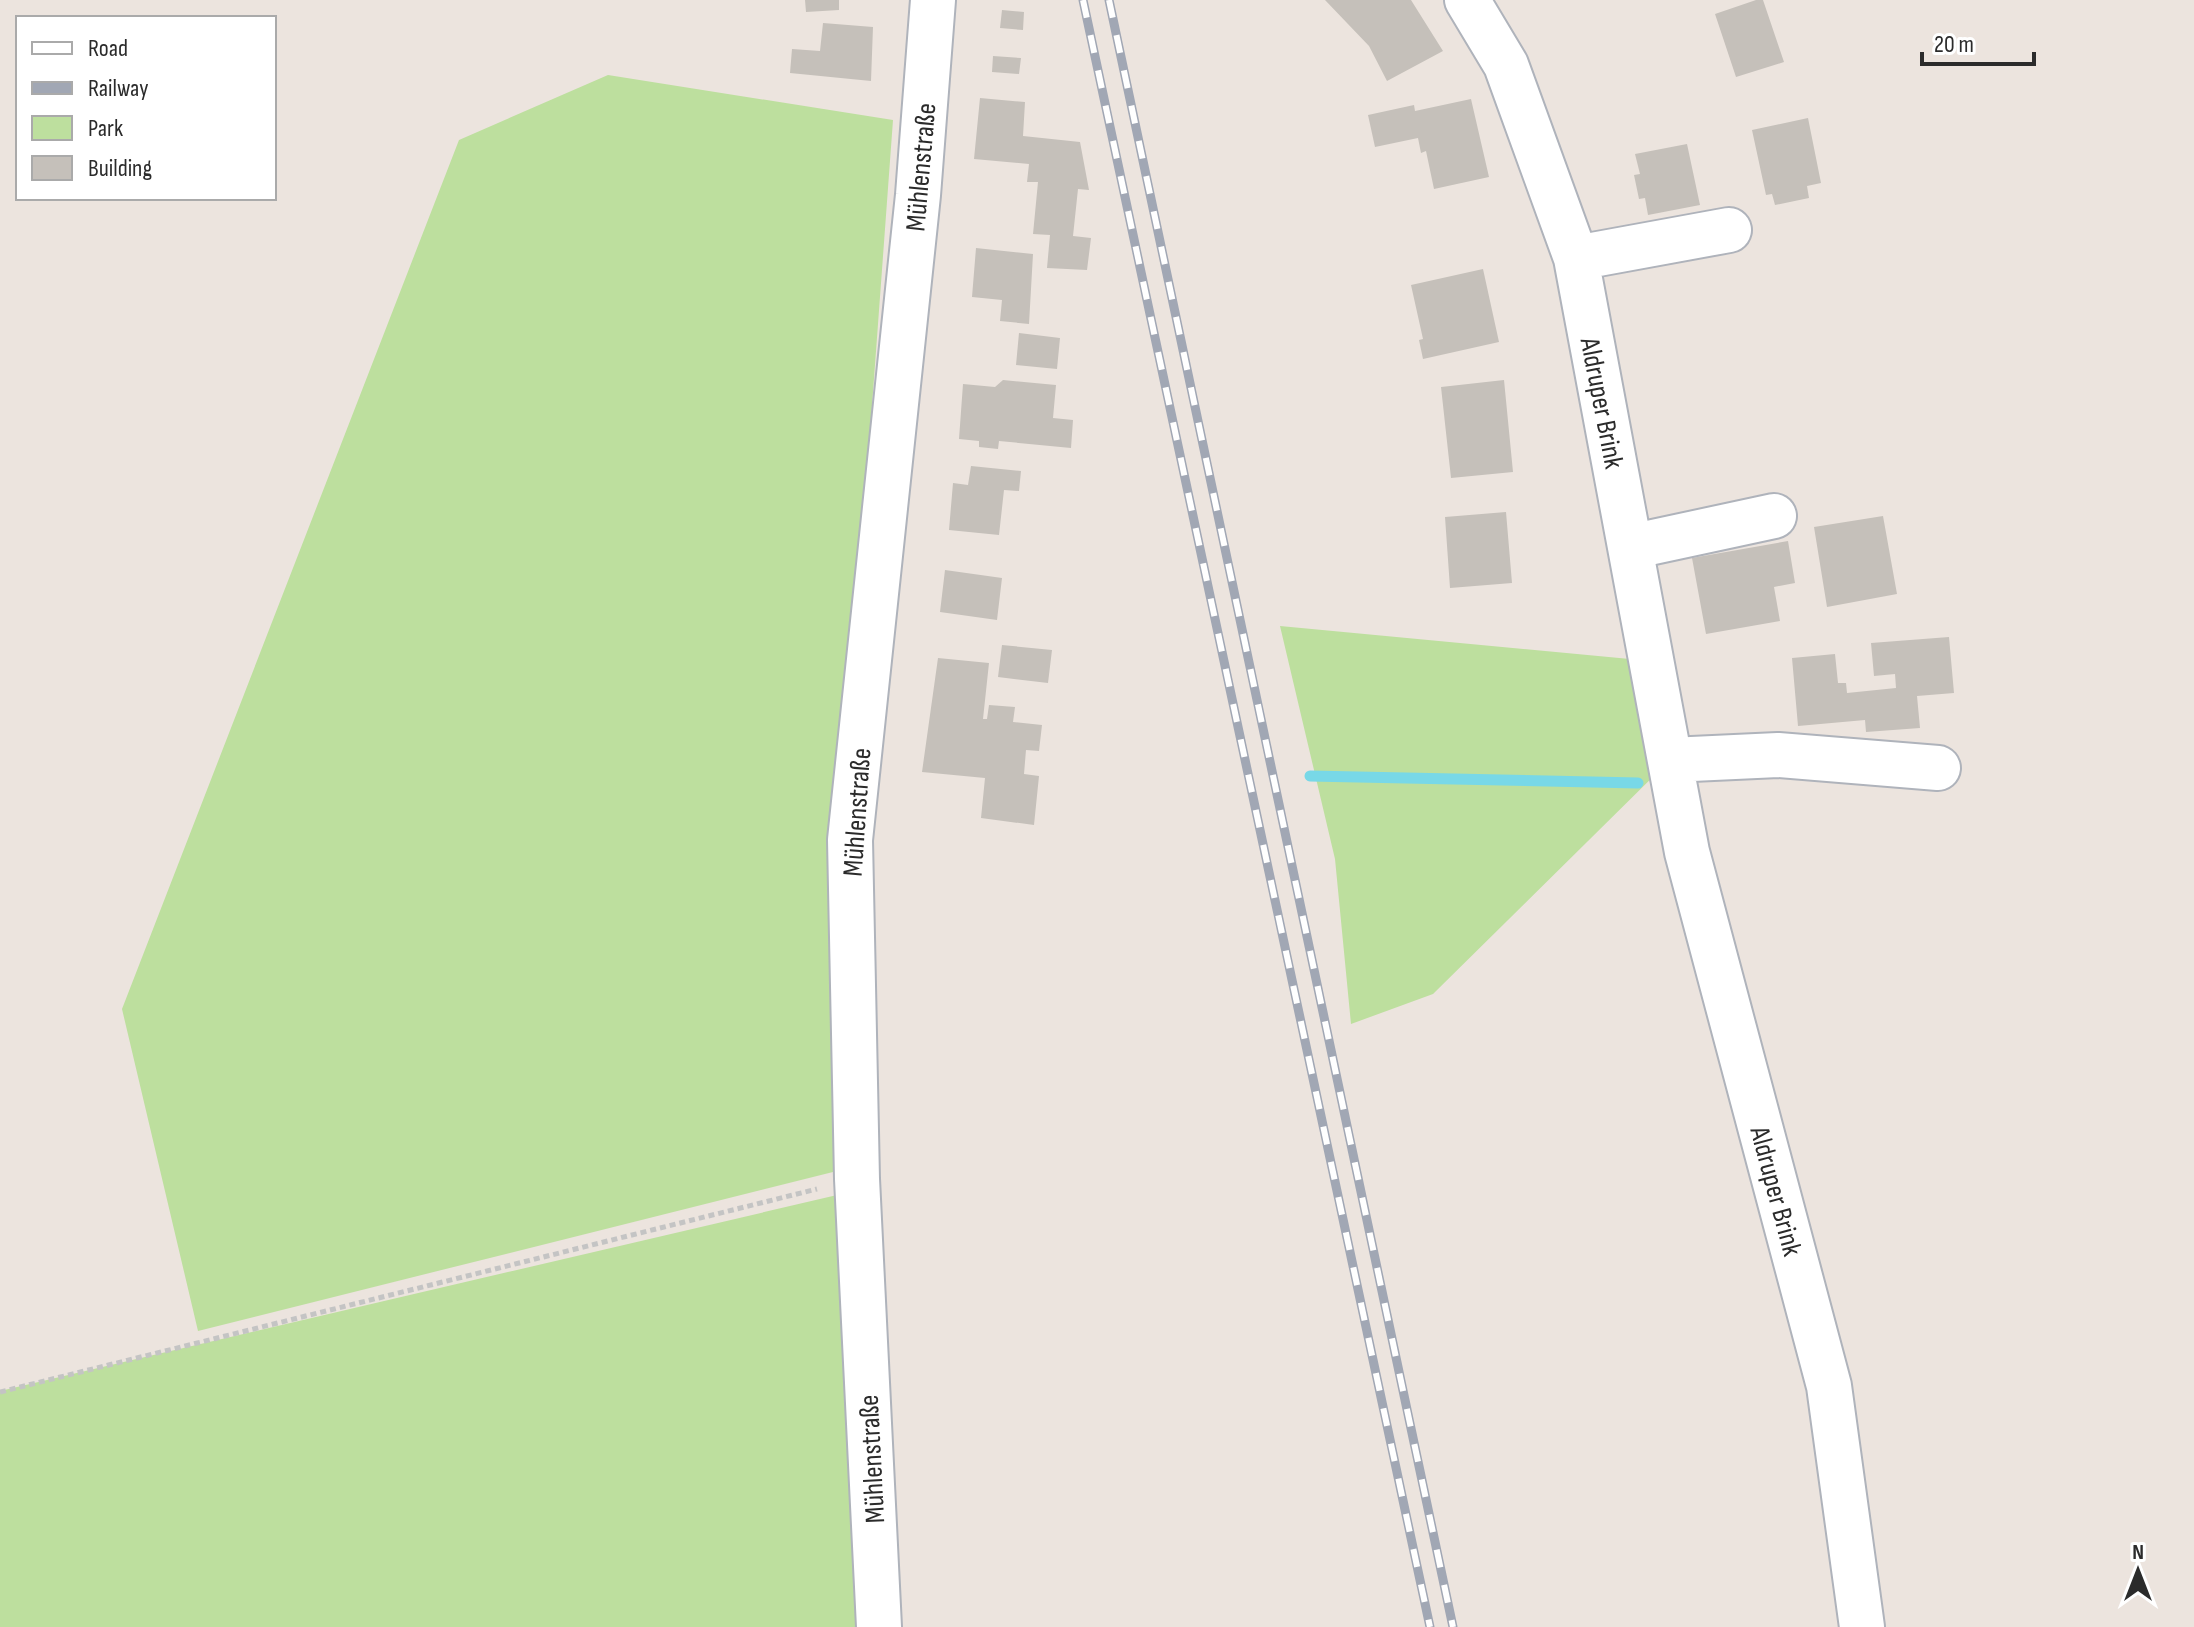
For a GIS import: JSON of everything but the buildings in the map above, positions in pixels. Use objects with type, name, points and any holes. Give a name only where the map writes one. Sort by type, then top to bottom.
[{"type":"street","name":"Mühlenstraße","points":[[879,1627],[857,1179],[850,840],[918,195],[933,0]]},
{"type":"street","name":"Aldruper Brink","points":[[1467,0],[1506,65],[1576,258],[1687,852],[1829,1386],[1862,1627]]},
{"type":"street","points":[[1576,258],[1729,230]]},
{"type":"street","points":[[1630,547],[1774,516]]},
{"type":"street","points":[[1670,760],[1778,755],[1938,768]]},
{"type":"path","points":[[0,1392],[857,1179]]},
{"type":"green space","points":[[608,75],[893,120],[840,841],[841,1170],[198,1331],[122,1009],[459,140]]},
{"type":"green space","points":[[1280,626],[1651,661],[1670,760],[1433,994],[1351,1024],[1335,859]]},
{"type":"green space","points":[[850,1192],[864,1627],[0,1627],[0,1391]]},
{"type":"waterway","points":[[1310,776],[1638,783]]},
{"type":"railway","points":[[1083,0],[1430,1627]]},
{"type":"railway","points":[[1109,0],[1453,1627]]}]
